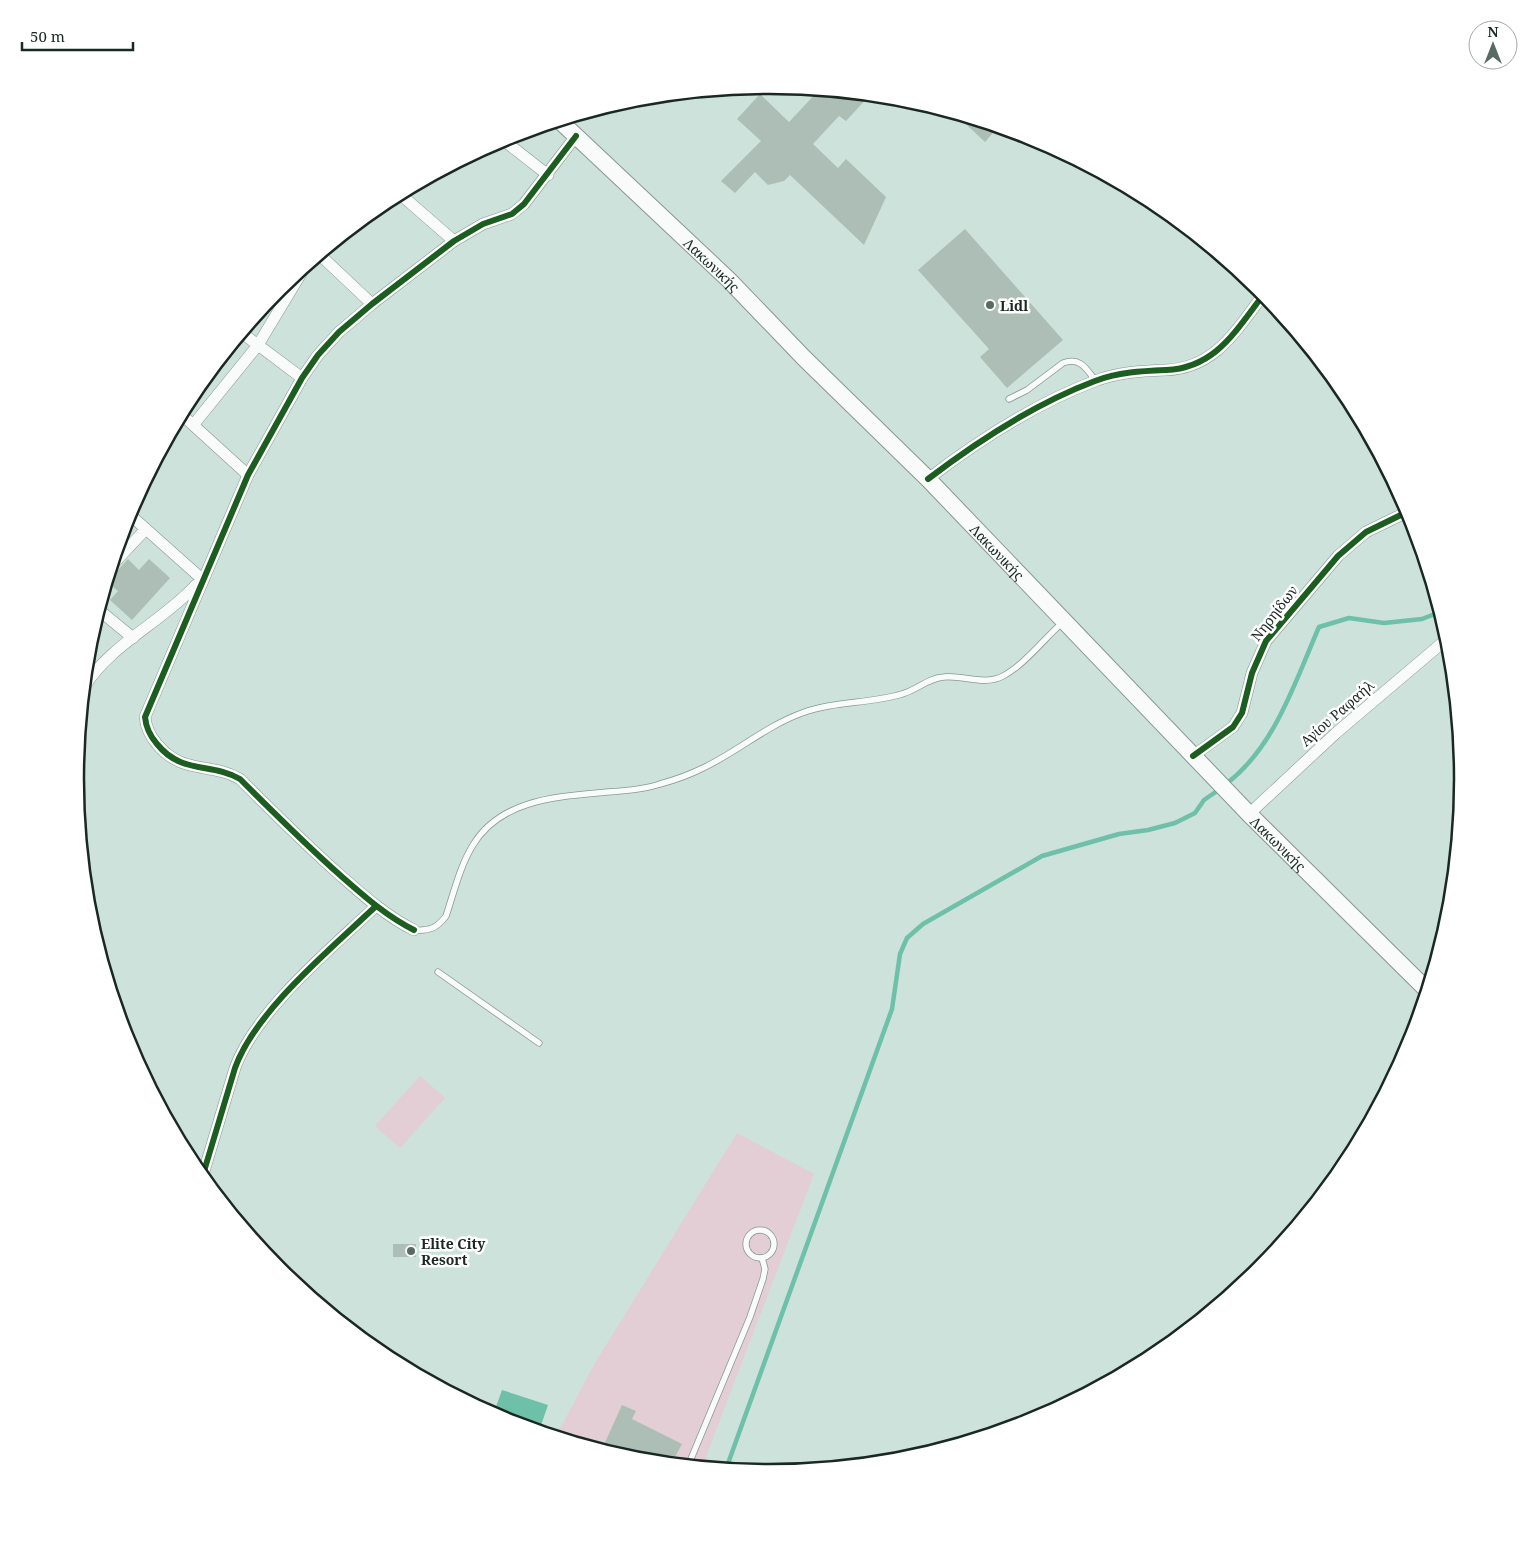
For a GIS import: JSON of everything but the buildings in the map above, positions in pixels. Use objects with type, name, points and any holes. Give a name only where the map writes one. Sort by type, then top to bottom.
[{"type":"main road","name":"Λακωνικής","points":[[566,126],[729,280],[804,358],[928,480],[1231,796],[1422,985]]},
{"type":"street","points":[[414,930],[394,920],[376,906],[296,836],[240,778],[230,773],[186,766],[171,758],[150,736],[145,717],[202,579],[248,476],[302,378],[318,355],[339,332],[372,304],[454,241],[483,224],[512,214],[524,204],[576,136]]},
{"type":"street","points":[[510,145],[548,175]]},
{"type":"street","points":[[406,199],[454,241]]},
{"type":"street","points":[[324,259],[372,304]]},
{"type":"street","points":[[194,424],[258,344],[293,286]]},
{"type":"street","points":[[928,480],[990,434],[1095,380],[1146,370],[1187,368],[1206,360],[1220,350],[1259,300]]},
{"type":"street","points":[[247,336],[302,378]]},
{"type":"street","points":[[187,418],[248,476]]},
{"type":"street","name":"Νηρηίδων","points":[[1195,758],[1233,727],[1242,712],[1252,673],[1266,641],[1338,556],[1366,532],[1401,515]]},
{"type":"street","points":[[135,519],[202,579]]},
{"type":"street","points":[[122,554],[146,529]]},
{"type":"street","points":[[92,675],[99,666],[183,600],[202,579]]},
{"type":"street","points":[[104,614],[133,638]]},
{"type":"street","name":"Αγίου Ραφαήλ","points":[[1249,814],[1336,733],[1441,644]]},
{"type":"street","points":[[205,1168],[235,1068],[242,1051],[252,1035],[297,981],[376,906]]},
{"type":"lane","points":[[1009,399],[1027,390],[1063,363],[1070,360],[1084,365],[1095,380]]},
{"type":"lane","points":[[414,930],[427,931],[439,926],[446,916],[473,846],[484,830],[500,817],[519,806],[564,796],[657,786],[704,768],[775,726],[800,713],[819,707],[897,696],[932,679],[944,677],[993,680],[1014,669],[1063,621]]},
{"type":"lane","points":[[438,972],[539,1043]]},
{"type":"lane","points":[[763,1230],[772,1235],[775,1244],[771,1254],[762,1258],[752,1256],[747,1248],[747,1239],[754,1231],[763,1230]]},
{"type":"lane","points":[[691,1460],[750,1317],[763,1279],[765,1269],[762,1258]]},
{"type":"shaded area","points":[[420,1076],[445,1098],[400,1148],[375,1126]]},
{"type":"shaded area","points":[[737,1133],[814,1174],[704,1461],[635,1452],[559,1431],[595,1363]]},
{"type":"shaded area","points":[[502,1390],[548,1405],[541,1425],[496,1408]]},
{"type":"waterway","points":[[1226,784],[1243,769],[1271,733],[1292,691],[1319,627],[1349,618],[1384,623],[1422,619],[1434,614]]},
{"type":"waterway","points":[[728,1463],[892,1009],[900,954],[907,938],[923,924],[1042,856],[1119,834],[1148,830],[1175,823],[1195,813],[1204,800],[1220,789]]},
{"type":"cycle path","points":[[414,930],[385,912],[358,890],[302,840],[240,779],[229,774],[187,764],[167,754],[150,735],[145,717],[248,475],[302,378],[318,355],[339,332],[372,304],[454,241],[483,224],[512,214],[524,204],[576,136]]},
{"type":"cycle path","points":[[928,479],[967,450],[1008,424],[1072,390],[1095,381],[1130,372],[1183,368],[1212,355],[1234,333],[1259,300]]},
{"type":"cycle path","points":[[1193,756],[1233,727],[1242,713],[1252,673],[1266,641],[1338,556],[1366,532],[1401,515]]},
{"type":"cycle path","points":[[205,1168],[235,1068],[245,1046],[260,1024],[296,981],[376,906]]},
{"type":"place","name":"Lidl","points":[[990,305]]},
{"type":"place","name":"Elite City Resort","points":[[411,1251]]}]
